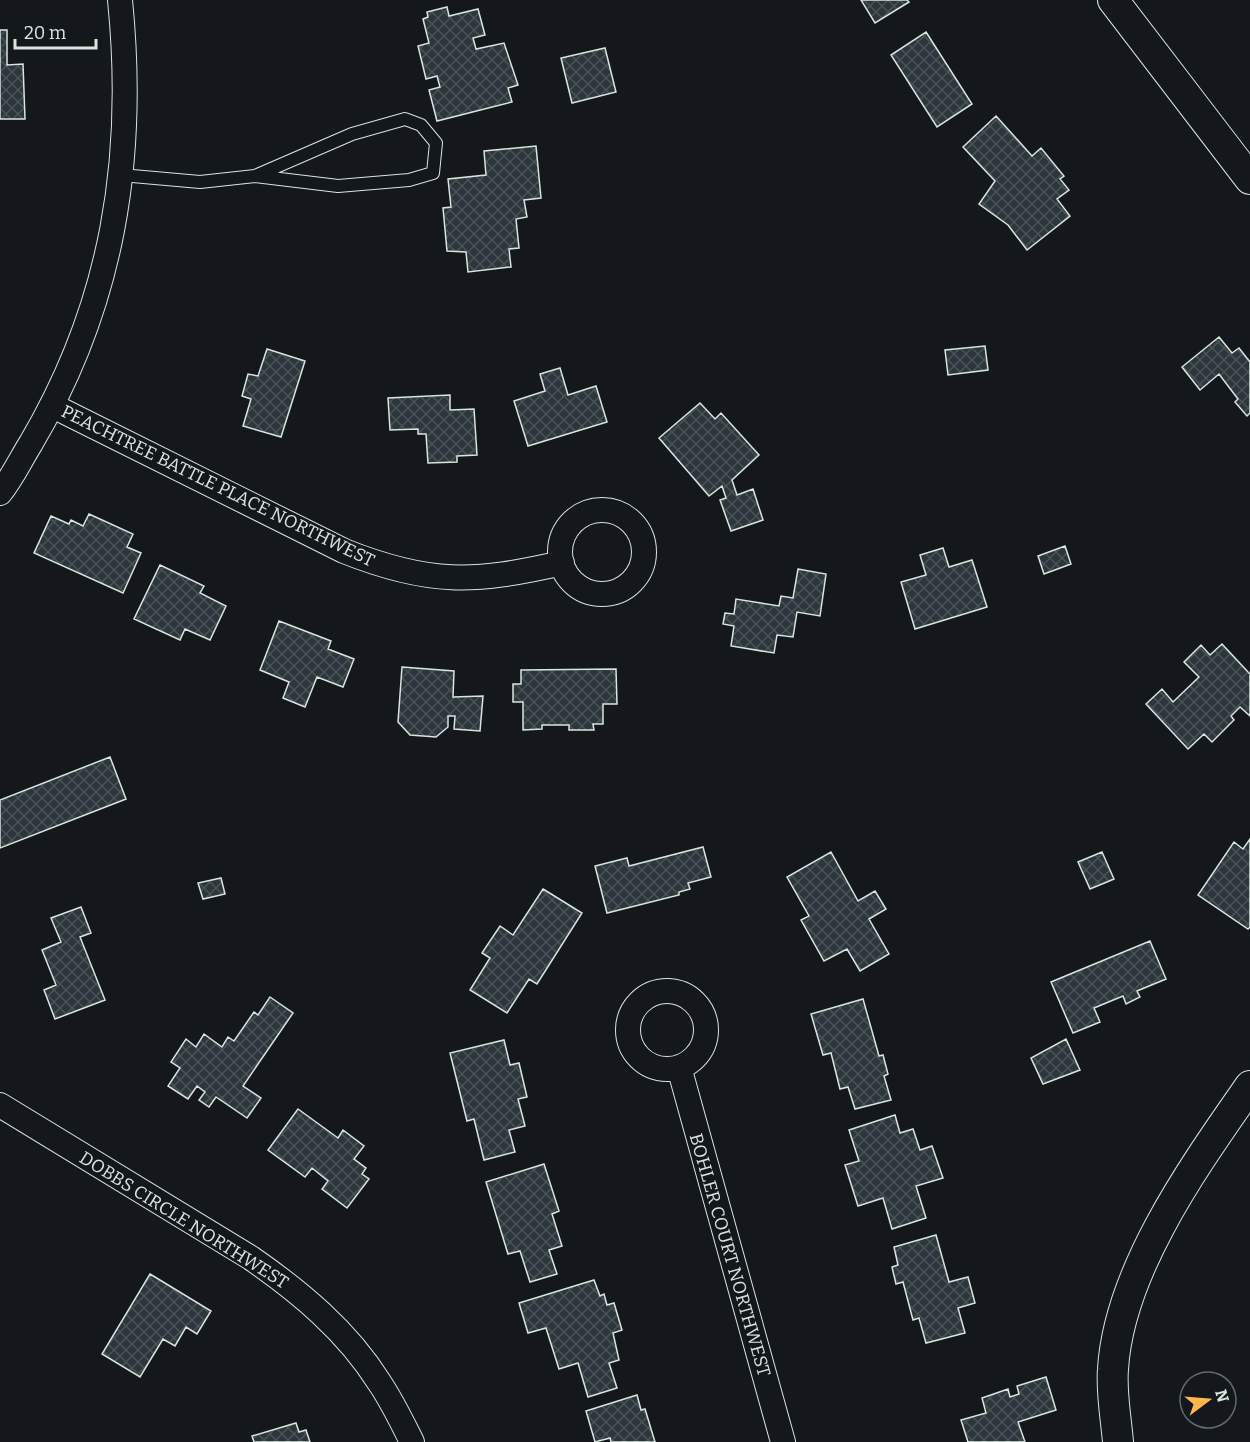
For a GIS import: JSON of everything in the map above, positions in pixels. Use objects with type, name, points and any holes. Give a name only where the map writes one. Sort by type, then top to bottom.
[{"type":"street","points":[[0,493],[52,406],[81,340],[103,271],[121,175],[126,129],[126,69],[120,0]]},
{"type":"street","points":[[1113,0],[1250,179]]},
{"type":"street","name":"PEACHTREE BATTLE PLACE NORTHWEST","points":[[52,406],[334,546],[383,567],[424,576],[466,579],[508,575],[562,563]]},
{"type":"street","name":"BOHLER COURT NORTHWEST","points":[[679,1067],[783,1442]]},
{"type":"street","points":[[1118,1442],[1113,1369],[1122,1314],[1156,1233],[1209,1146],[1250,1086]]},
{"type":"street","name":"DOBBS CIRCLE NORTHWEST","points":[[0,1105],[251,1258],[288,1284],[322,1313],[352,1345],[379,1381],[412,1442]]},
{"type":"lane","points":[[121,175],[200,182],[255,176],[338,186],[409,180],[433,173],[436,143],[421,125],[405,119],[352,134],[255,176]]},
{"type":"building","points":[[861,0],[907,0],[909,2],[875,23]]},
{"type":"building","points":[[447,7],[449,16],[478,9],[485,35],[473,38],[476,49],[504,43],[518,85],[508,88],[512,102],[437,121],[429,90],[440,87],[437,76],[426,79],[418,46],[429,43],[423,19],[428,17],[427,12]]},
{"type":"building","points":[[0,30],[7,30],[7,65],[23,64],[25,119],[0,119]]},
{"type":"building","points":[[926,32],[972,104],[937,127],[891,55]]},
{"type":"building","points":[[605,48],[616,92],[572,103],[561,58]]},
{"type":"building","points":[[996,116],[1032,156],[1041,148],[1064,176],[1060,179],[1069,190],[1057,199],[1070,216],[1027,250],[1008,225],[979,204],[995,181],[963,147]]},
{"type":"building","points":[[536,146],[541,198],[524,200],[527,217],[516,219],[519,248],[509,249],[511,267],[468,272],[466,252],[447,251],[443,208],[451,207],[448,179],[486,175],[484,151]]},
{"type":"building","points":[[1219,337],[1232,353],[1239,348],[1250,362],[1250,413],[1247,416],[1235,402],[1238,399],[1219,374],[1200,390],[1182,367]]},
{"type":"building","points":[[985,346],[988,370],[948,375],[945,350]]},
{"type":"building","points":[[267,349],[305,361],[281,437],[243,426],[251,399],[242,396],[248,374],[258,376]]},
{"type":"building","points":[[560,368],[568,395],[596,386],[607,422],[528,446],[514,401],[545,391],[540,374]]},
{"type":"building","points":[[450,395],[450,410],[474,409],[477,455],[457,456],[457,462],[428,463],[426,434],[418,434],[418,429],[390,430],[388,398]]},
{"type":"building","points":[[700,403],[715,419],[721,413],[759,455],[732,480],[737,495],[753,489],[763,520],[731,531],[720,500],[726,498],[722,486],[709,496],[659,438]]},
{"type":"building","points":[[89,514],[133,534],[127,547],[141,553],[123,593],[34,553],[51,516],[69,524],[71,520],[83,526]]},
{"type":"building","points":[[1065,546],[1071,564],[1044,574],[1038,556]]},
{"type":"building","points":[[943,548],[949,567],[972,560],[987,607],[915,629],[901,582],[926,575],[920,555]]},
{"type":"building","points":[[160,565],[204,586],[200,593],[226,606],[210,640],[185,629],[180,640],[134,619]]},
{"type":"building","points":[[798,569],[826,574],[820,616],[797,612],[793,637],[777,635],[774,653],[731,646],[734,626],[723,624],[725,613],[734,614],[736,599],[779,606],[781,596],[793,598]]},
{"type":"building","points":[[279,621],[331,641],[328,649],[354,659],[343,687],[317,677],[305,707],[283,698],[289,682],[260,670]]},
{"type":"building","points":[[1222,644],[1250,674],[1250,716],[1240,707],[1231,716],[1234,720],[1212,742],[1204,734],[1188,749],[1146,704],[1162,689],[1173,702],[1199,677],[1184,662],[1201,645],[1210,655]]},
{"type":"building","points":[[402,667],[454,671],[453,697],[483,696],[480,731],[454,729],[455,716],[448,716],[448,727],[436,737],[410,735],[398,722]]},
{"type":"building","points":[[616,669],[617,704],[603,704],[603,724],[593,724],[594,730],[569,730],[569,725],[542,725],[542,729],[523,730],[523,702],[513,702],[513,684],[521,684],[521,670]]},
{"type":"building","points":[[110,757],[126,799],[0,848],[0,800]]},
{"type":"building","points":[[1250,839],[1250,927],[1248,929],[1198,895],[1234,842],[1243,849]]},
{"type":"building","points":[[703,847],[711,877],[688,883],[690,889],[679,892],[679,895],[607,913],[595,866],[627,858],[629,866]]},
{"type":"building","points":[[831,852],[858,901],[875,891],[886,909],[869,919],[889,954],[860,971],[847,949],[824,961],[801,920],[809,916],[787,877]]},
{"type":"building","points":[[1102,852],[1114,879],[1090,889],[1078,862]]},
{"type":"building","points":[[221,878],[225,894],[203,899],[198,883]]},
{"type":"building","points":[[543,889],[582,913],[537,984],[529,979],[507,1013],[470,990],[490,958],[482,953],[500,926],[513,935]]},
{"type":"building","points":[[81,907],[91,933],[80,937],[105,1000],[55,1019],[44,990],[56,985],[42,950],[61,942],[51,918]]},
{"type":"building","points":[[1150,941],[1166,979],[1137,991],[1140,997],[1126,1004],[1123,996],[1094,1008],[1100,1022],[1073,1033],[1051,982]]},
{"type":"building","points":[[270,997],[293,1013],[243,1086],[261,1098],[247,1118],[216,1097],[209,1107],[199,1100],[205,1092],[197,1086],[188,1099],[168,1086],[180,1068],[171,1062],[186,1039],[196,1047],[204,1034],[222,1047],[228,1037],[234,1041],[254,1012],[258,1015]]},
{"type":"building","points":[[863,999],[879,1056],[883,1055],[888,1074],[884,1076],[891,1100],[855,1109],[848,1087],[840,1089],[831,1053],[823,1055],[811,1014]]},
{"type":"building","points":[[1066,1039],[1080,1070],[1043,1084],[1031,1058]]},
{"type":"building","points":[[504,1040],[510,1065],[519,1063],[527,1097],[518,1099],[525,1126],[509,1130],[515,1152],[484,1160],[474,1119],[467,1121],[450,1053]]},
{"type":"building","points":[[298,1109],[338,1138],[343,1130],[364,1146],[354,1159],[366,1168],[362,1174],[369,1179],[347,1208],[322,1189],[328,1181],[312,1168],[305,1177],[268,1150]]},
{"type":"building","points":[[895,1115],[900,1133],[913,1129],[920,1150],[932,1146],[943,1178],[916,1186],[926,1218],[892,1229],[883,1198],[858,1206],[845,1165],[859,1161],[849,1130]]},
{"type":"building","points":[[544,1164],[559,1211],[552,1214],[562,1246],[549,1250],[557,1274],[530,1282],[520,1251],[508,1254],[486,1182]]},
{"type":"building","points":[[936,1235],[949,1282],[968,1277],[975,1303],[958,1308],[965,1333],[926,1343],[919,1318],[913,1320],[903,1282],[896,1284],[892,1267],[898,1265],[894,1247]]},
{"type":"building","points":[[150,1274],[211,1311],[197,1334],[186,1327],[175,1346],[163,1339],[140,1377],[102,1354]]},
{"type":"building","points":[[594,1280],[600,1296],[604,1294],[607,1305],[614,1303],[622,1330],[613,1333],[619,1360],[609,1363],[617,1388],[588,1397],[578,1363],[559,1369],[546,1328],[528,1333],[519,1303]]},
{"type":"building","points":[[1046,1377],[1056,1410],[1018,1422],[1025,1442],[968,1442],[961,1420],[986,1413],[982,1398],[1008,1389],[1010,1397],[1019,1394],[1017,1386]]},
{"type":"building","points":[[637,1395],[641,1410],[645,1409],[655,1442],[611,1442],[610,1438],[595,1442],[586,1411]]},
{"type":"building","points":[[296,1423],[299,1432],[306,1430],[310,1442],[254,1442],[252,1436]]}]
